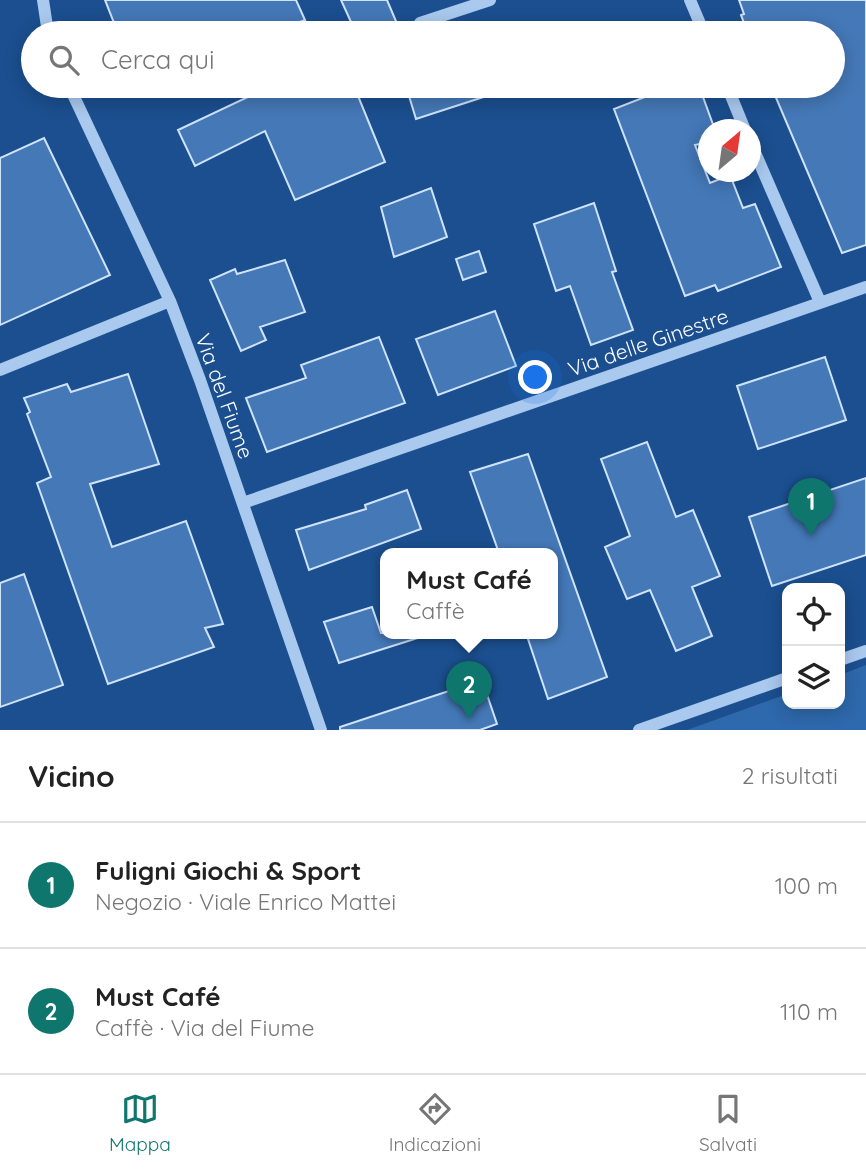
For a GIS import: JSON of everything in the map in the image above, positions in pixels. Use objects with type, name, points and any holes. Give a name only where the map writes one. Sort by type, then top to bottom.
[{"type":"street","points":[[43,0],[46,21]]},
{"type":"street","points":[[426,21],[490,0]]},
{"type":"street","points":[[690,0],[699,21]]},
{"type":"street","name":"Via del Fiume","points":[[75,98],[170,301],[321,730]]},
{"type":"street","points":[[732,98],[741,119]]},
{"type":"street","points":[[761,164],[820,302]]},
{"type":"street","name":"Via delle Ginestre","points":[[243,503],[866,286]]},
{"type":"street","points":[[0,370],[170,301]]},
{"type":"street","points":[[845,658],[866,651]]},
{"type":"street","points":[[639,730],[782,680]]},
{"type":"shaded area","points":[[866,665],[866,730],[687,730],[782,696],[782,709],[845,709],[845,673]]},
{"type":"building","points":[[105,0],[296,0],[305,20],[303,21],[113,21]]},
{"type":"building","points":[[341,0],[387,0],[396,21],[351,21]]},
{"type":"building","points":[[739,0],[866,0],[866,245],[842,253],[776,98],[845,98],[845,21],[743,21],[741,15],[744,14]]},
{"type":"building","points":[[246,98],[359,98],[385,162],[295,200],[265,131],[195,166],[178,130]]},
{"type":"building","points":[[410,98],[480,98],[416,119]]},
{"type":"building","points":[[642,98],[703,98],[711,119],[698,119],[698,144],[695,145],[698,153],[698,182],[733,182],[743,208],[755,204],[781,267],[718,291],[715,285],[685,296],[614,109]]},
{"type":"building","points":[[44,138],[110,275],[0,325],[0,158]]},
{"type":"building","points":[[431,188],[447,237],[394,257],[381,207]]},
{"type":"building","points":[[594,203],[616,271],[612,272],[633,330],[591,345],[570,286],[556,291],[534,224]]},
{"type":"building","points":[[479,251],[486,272],[463,280],[456,259]]},
{"type":"building","points":[[285,260],[305,312],[260,327],[266,340],[241,351],[210,280],[235,269],[237,274]]},
{"type":"building","points":[[495,311],[516,366],[438,395],[416,339]]},
{"type":"building","points":[[379,337],[405,403],[267,452],[246,398],[306,378],[301,365]]},
{"type":"building","points":[[825,357],[846,420],[758,449],[737,386]]},
{"type":"building","points":[[128,374],[159,464],[90,484],[112,547],[186,521],[223,624],[205,628],[214,647],[108,684],[37,483],[51,477],[27,414],[30,412],[24,398],[67,384],[71,392]]},
{"type":"building","points":[[647,442],[676,517],[693,510],[720,576],[692,587],[712,636],[676,651],[650,590],[627,599],[605,547],[630,536],[601,459]]},
{"type":"building","points":[[528,454],[607,677],[548,699],[528,639],[558,639],[558,548],[497,548],[470,472]]},
{"type":"building","points":[[866,478],[866,555],[772,586],[749,517]]},
{"type":"building","points":[[407,490],[421,529],[309,570],[296,530],[366,509],[365,505]]},
{"type":"building","points":[[24,574],[63,685],[0,707],[0,583]]},
{"type":"building","points":[[372,607],[380,630],[380,639],[415,639],[339,663],[324,622]]},
{"type":"building","points":[[482,680],[497,724],[480,730],[340,730],[340,727]]},
{"type":"place","name":"Fuligni Giochi & Sport","points":[[811,536]]},
{"type":"place","name":"Must Café","points":[[469,719]]}]
